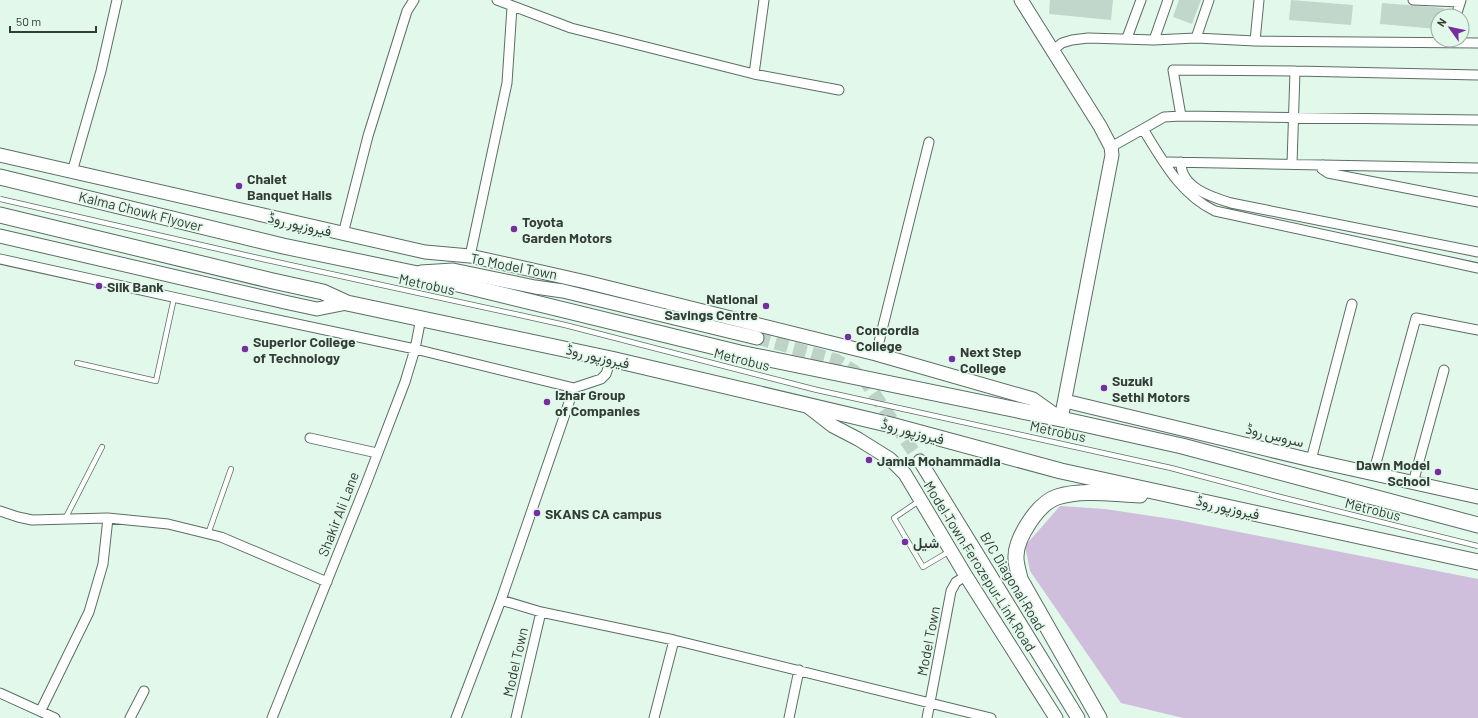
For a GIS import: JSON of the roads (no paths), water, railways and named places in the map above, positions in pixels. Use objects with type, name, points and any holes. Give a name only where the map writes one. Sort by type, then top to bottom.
[{"type":"main road","name":"Kalma Chowk Flyover","points":[[0,177],[283,246]]},
{"type":"main road","name":"فیروزپور روڈ","points":[[0,215],[323,292],[347,303],[611,359],[891,425],[1061,470],[1478,562]]},
{"type":"main road","name":"فیروزپور روڈ","points":[[283,246],[413,273],[740,353],[1061,419],[1182,446],[1478,525]]},
{"type":"main road","points":[[1099,718],[1020,579],[1016,557],[1021,536],[1030,521],[1042,507],[1055,497],[1074,493],[1180,496]]},
{"type":"street","points":[[72,172],[101,71],[117,0]]},
{"type":"street","points":[[343,234],[368,136],[407,11],[414,0]]},
{"type":"street","points":[[497,0],[512,7],[571,28],[754,74],[839,90]]},
{"type":"street","points":[[754,74],[764,0]]},
{"type":"street","points":[[1021,0],[1100,126],[1111,147],[1112,155],[1061,419]]},
{"type":"street","points":[[1154,40],[1168,0]]},
{"type":"street","points":[[1196,38],[1209,0]]},
{"type":"street","points":[[1255,41],[1259,0]]},
{"type":"street","points":[[1413,0],[1460,1]]},
{"type":"street","points":[[1127,38],[1138,1]]},
{"type":"street","points":[[470,256],[507,83],[512,7]]},
{"type":"street","points":[[1053,50],[1062,43],[1088,38],[1154,40],[1196,38],[1255,41],[1430,41]]},
{"type":"street","points":[[1181,116],[1173,70],[1478,75]]},
{"type":"street","points":[[1292,164],[1292,117],[1295,71]]},
{"type":"street","points":[[1111,147],[1164,117],[1292,117],[1478,120]]},
{"type":"street","points":[[1143,129],[1178,182],[1202,205],[1215,211],[1478,268]]},
{"type":"street","points":[[876,354],[929,142]]},
{"type":"street","name":"فیروزپور روڈ","points":[[0,155],[425,252],[470,256],[600,286],[876,354],[1033,399],[1061,419]]},
{"type":"street","points":[[1165,164],[1168,162],[1181,162],[1478,168]]},
{"type":"street","points":[[1181,162],[1182,174],[1198,190],[1214,198],[1230,203],[1478,252]]},
{"type":"street","points":[[1323,165],[1322,169],[1328,173],[1478,202]]},
{"type":"street","name":"فیروزپور روڈ","points":[[0,236],[317,309],[347,303]]},
{"type":"street","name":"To Model Town","points":[[425,252],[462,263],[538,281],[563,291]]},
{"type":"street","points":[[0,259],[174,298],[415,349],[574,388],[601,379],[606,374],[611,359]]},
{"type":"street","name":"To Model Town","points":[[413,273],[453,270],[535,287],[563,291]]},
{"type":"street","points":[[563,291],[757,338]]},
{"type":"street","points":[[1311,460],[1352,304]]},
{"type":"street","name":"Shakir Ali Lane","points":[[272,718],[405,382],[415,349],[421,318]]},
{"type":"street","points":[[1373,474],[1416,318],[1478,330]]},
{"type":"street","points":[[1413,483],[1444,370]]},
{"type":"street","points":[[456,718],[501,600],[574,388]]},
{"type":"street","name":"سروس روڈ","points":[[1065,401],[1478,498]]},
{"type":"street","name":"Model Town Ferozepur Link Road","points":[[804,404],[833,426],[858,439],[890,460],[904,474],[966,576],[1056,718]]},
{"type":"street","points":[[310,438],[377,453]]},
{"type":"street","name":"B/C Diagonal Road","points":[[920,461],[1078,718]]},
{"type":"street","points":[[0,511],[32,520],[108,518],[168,524],[221,537],[327,582]]},
{"type":"street","points":[[41,710],[89,612],[103,564],[108,518]]},
{"type":"street","name":"Model Town","points":[[927,718],[952,591],[956,582],[966,576]]},
{"type":"street","points":[[501,600],[541,612],[674,640],[991,718]]},
{"type":"street","name":"Model Town","points":[[516,718],[541,612]]},
{"type":"street","points":[[654,718],[674,640]]},
{"type":"street","points":[[789,718],[799,670]]},
{"type":"street","points":[[130,718],[144,691]]},
{"type":"street","points":[[0,692],[41,710],[55,718]]},
{"type":"lane","name":"Metrobus","points":[[0,199],[249,256],[565,325],[817,390],[1172,468],[1280,497],[1478,546]]},
{"type":"lane","points":[[77,363],[156,381],[174,298]]},
{"type":"lane","points":[[65,518],[102,447]]},
{"type":"lane","points":[[208,534],[231,469]]},
{"type":"lane","points":[[921,500],[894,518],[923,567],[951,551]]},
{"type":"tunnel","points":[[757,338],[836,360],[854,371],[866,382],[920,461]]},
{"type":"place","name":"Chalet Banquet Halls","points":[[239,186]]},
{"type":"place","name":"Toyota Garden Motors","points":[[514,229]]},
{"type":"place","name":"Silk Bank","points":[[99,286]]},
{"type":"place","name":"National Savings Centre","points":[[766,306]]},
{"type":"place","name":"Concordia College","points":[[848,337]]},
{"type":"place","name":"Superior College of Technology","points":[[245,349]]},
{"type":"place","name":"Next Step College","points":[[952,359]]},
{"type":"place","name":"Suzuki Sethi Motors","points":[[1104,388]]},
{"type":"place","name":"Izhar Group of Companies","points":[[547,402]]},
{"type":"place","name":"Jamia Mohammadia","points":[[869,460]]},
{"type":"place","name":"Dawn Model School","points":[[1438,472]]},
{"type":"place","name":"SKANS CA campus","points":[[537,513]]},
{"type":"place","name":"شیل","points":[[905,542]]}]
